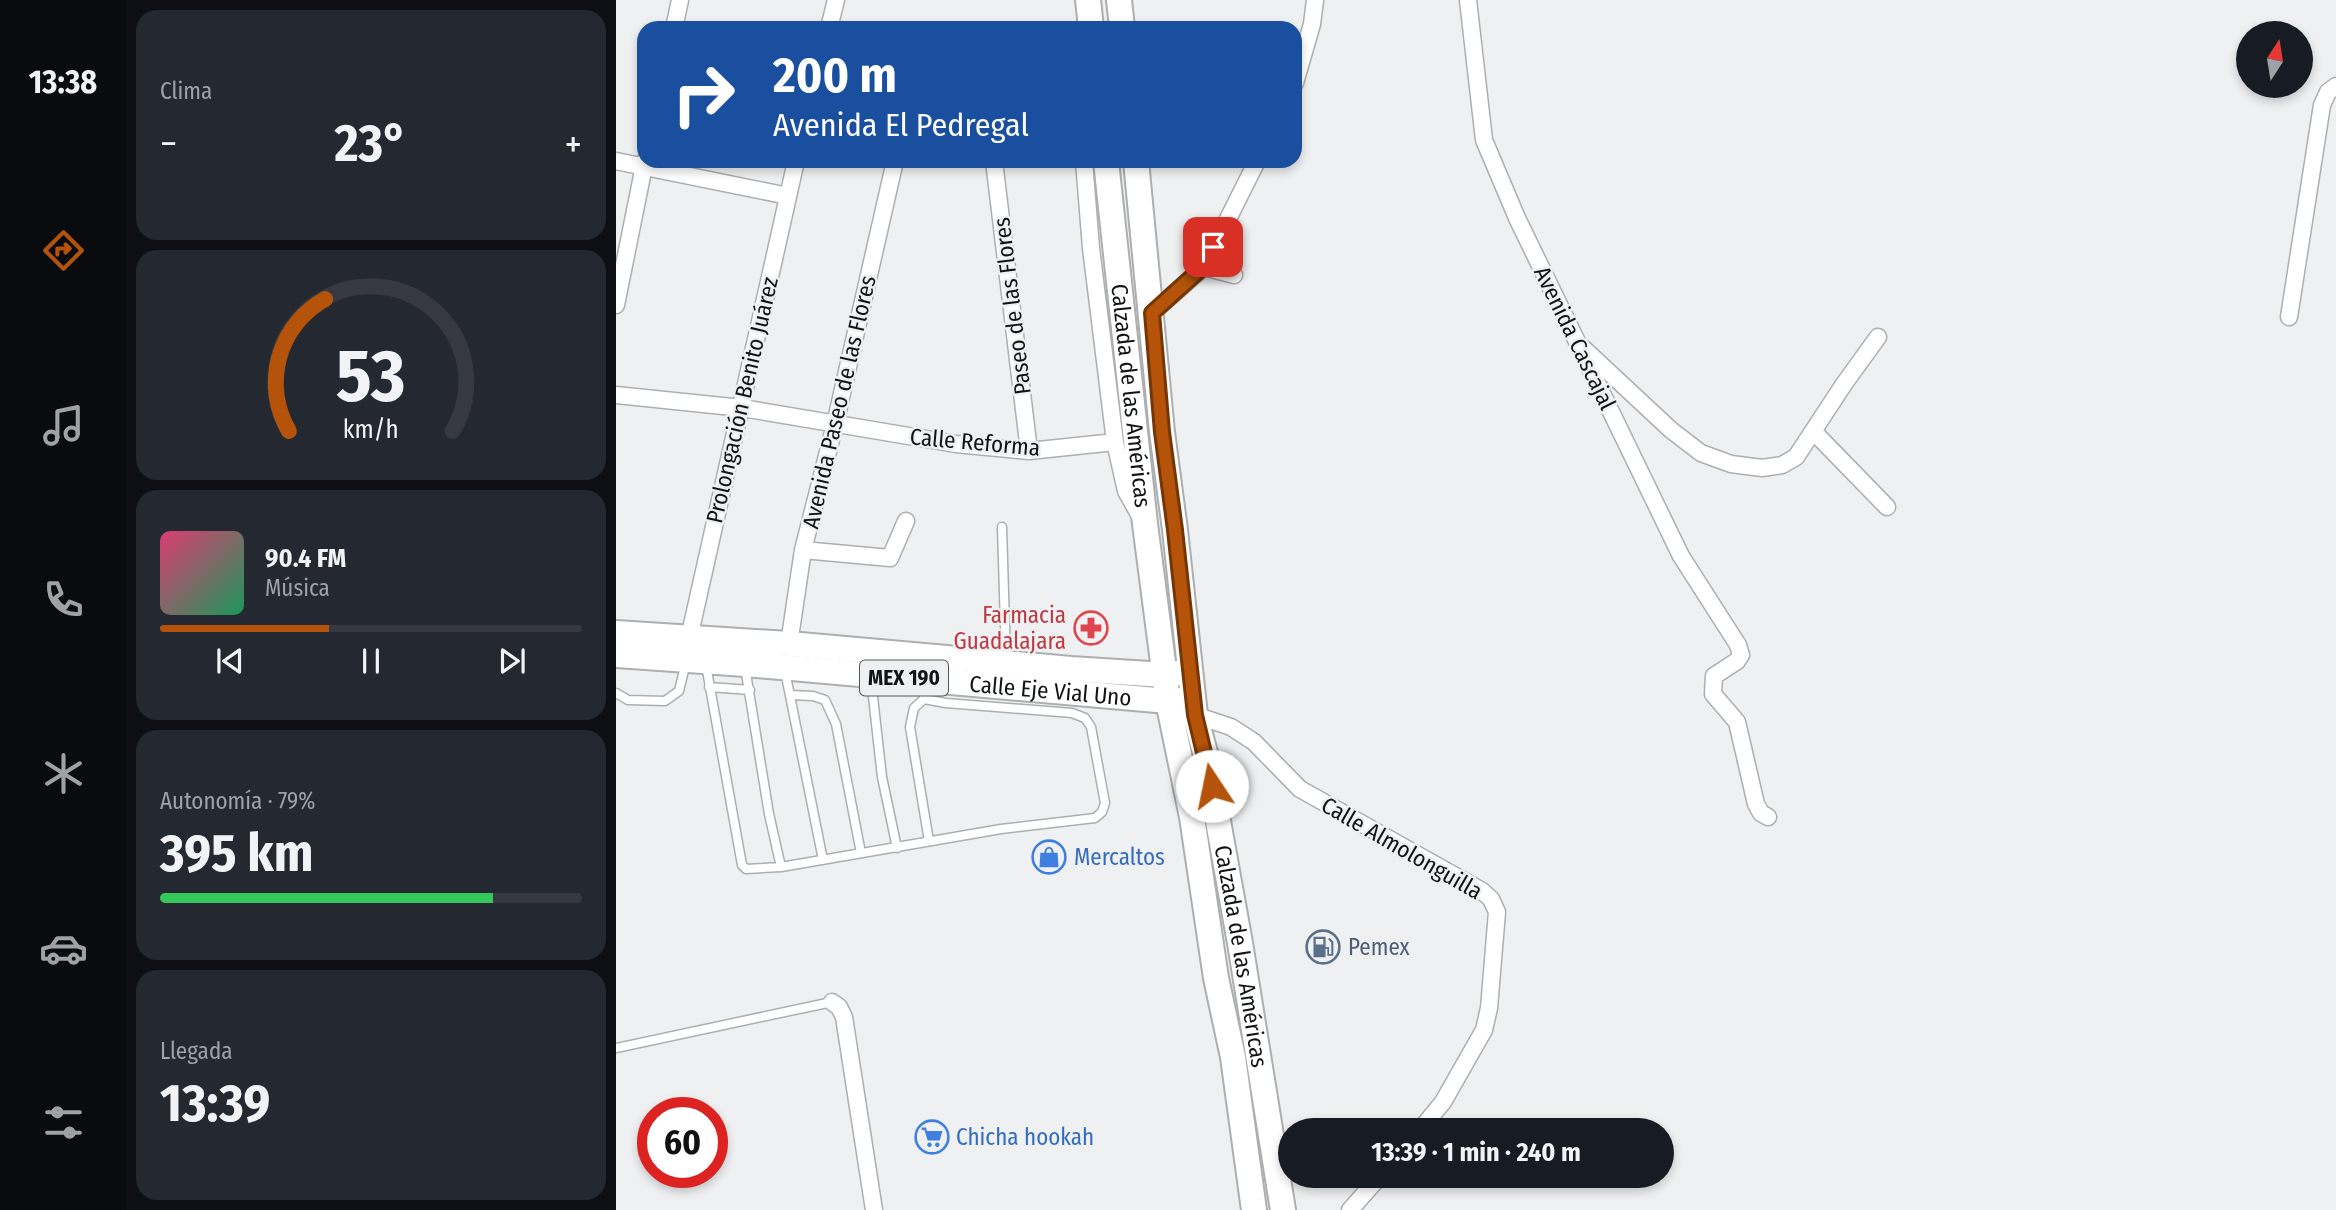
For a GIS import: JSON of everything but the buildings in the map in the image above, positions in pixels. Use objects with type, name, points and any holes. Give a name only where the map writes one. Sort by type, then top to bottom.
[{"type":"main road","points":[[1088,0],[1090,21]]},
{"type":"main road","points":[[1119,0],[1121,21]]},
{"type":"main road","name":"Calzada de las Américas","points":[[1107,168],[1165,675],[1207,760],[1238,930],[1283,1210]]},
{"type":"main road","name":"Calzada de las Américas","points":[[1137,168],[1162,432],[1190,672],[1182,708],[1192,817],[1216,978],[1233,1057],[1254,1210]]},
{"type":"main road","name":"Calle Eje Vial Uno","points":[[616,633],[745,664],[786,655],[923,689],[1182,708]]},
{"type":"main road","name":"Calle Eje Vial Uno","points":[[616,655],[786,655],[871,651],[1165,675],[1190,672]]},
{"type":"street","points":[[676,21],[680,0]]},
{"type":"street","points":[[831,21],[836,0]]},
{"type":"street","points":[[1302,59],[1312,24],[1315,0]]},
{"type":"street","name":"Avenida Cascajal","points":[[1468,0],[1485,140],[1517,218],[1681,556],[1738,645],[1741,655],[1714,676],[1713,694],[1737,722],[1756,804],[1761,813],[1768,817]]},
{"type":"street","points":[[2289,317],[2322,106],[2328,92],[2336,86]]},
{"type":"street","points":[[616,161],[637,163]]},
{"type":"street","points":[[616,305],[644,168]]},
{"type":"street","points":[[663,168],[788,196]]},
{"type":"street","name":"Prolongación Benito Juárez","points":[[693,653],[742,408],[794,168]]},
{"type":"street","name":"Avenida Paseo de las Flores","points":[[786,655],[803,550],[835,424],[893,168]]},
{"type":"street","name":"Paseo de las Flores","points":[[995,168],[1029,451]]},
{"type":"street","points":[[1085,168],[1091,248],[1115,442],[1126,491],[1146,524]]},
{"type":"street","points":[[1152,313],[1203,267],[1253,168]]},
{"type":"street","points":[[1203,267],[1234,275]]},
{"type":"street","points":[[1578,344],[1671,430],[1701,453],[1731,464],[1762,468],[1782,466],[1796,457],[1878,337]]},
{"type":"street","name":"Calle Reforma","points":[[616,395],[742,408],[957,444],[1029,451],[1115,442]]},
{"type":"street","points":[[1813,431],[1887,507]]},
{"type":"street","points":[[803,550],[890,558],[906,522]]},
{"type":"street","name":"Calle Almolonguilla","points":[[1182,708],[1231,727],[1254,742],[1300,789],[1482,891],[1491,899],[1497,912],[1497,929],[1489,1008],[1484,1030],[1443,1102],[1430,1118]]},
{"type":"street","points":[[832,1002],[839,1007],[844,1017],[874,1210]]},
{"type":"street","points":[[1350,1210],[1369,1188]]},
{"type":"lane","points":[[1002,527],[1006,663]]},
{"type":"lane","points":[[871,651],[870,676],[883,777],[897,848]]},
{"type":"lane","points":[[693,653],[709,687],[742,865],[746,869],[781,867],[1001,830],[1095,818],[1102,812],[1105,803],[1091,727],[1086,718],[1055,711],[946,703],[923,689],[914,708],[910,727],[929,842]]},
{"type":"lane","points":[[616,693],[628,701],[665,701],[679,691],[693,653]]},
{"type":"lane","points":[[786,655],[790,695],[823,860]]},
{"type":"lane","points":[[745,664],[769,814],[781,867]]},
{"type":"lane","points":[[709,687],[750,690]]},
{"type":"lane","points":[[790,695],[813,696],[825,700],[836,724],[861,853]]},
{"type":"lane","points":[[616,1048],[832,1002]]},
{"type":"place","name":"Farmacia Guadalajara","points":[[1091,628]]},
{"type":"place","name":"Mercaltos","points":[[1049,857]]},
{"type":"place","name":"Pemex","points":[[1323,947]]},
{"type":"place","name":"Chicha hookah","points":[[932,1137]]},
{"type":"route","points":[[1212,786],[1195,715],[1162,432],[1152,313],[1203,267],[1213,247]]}]
